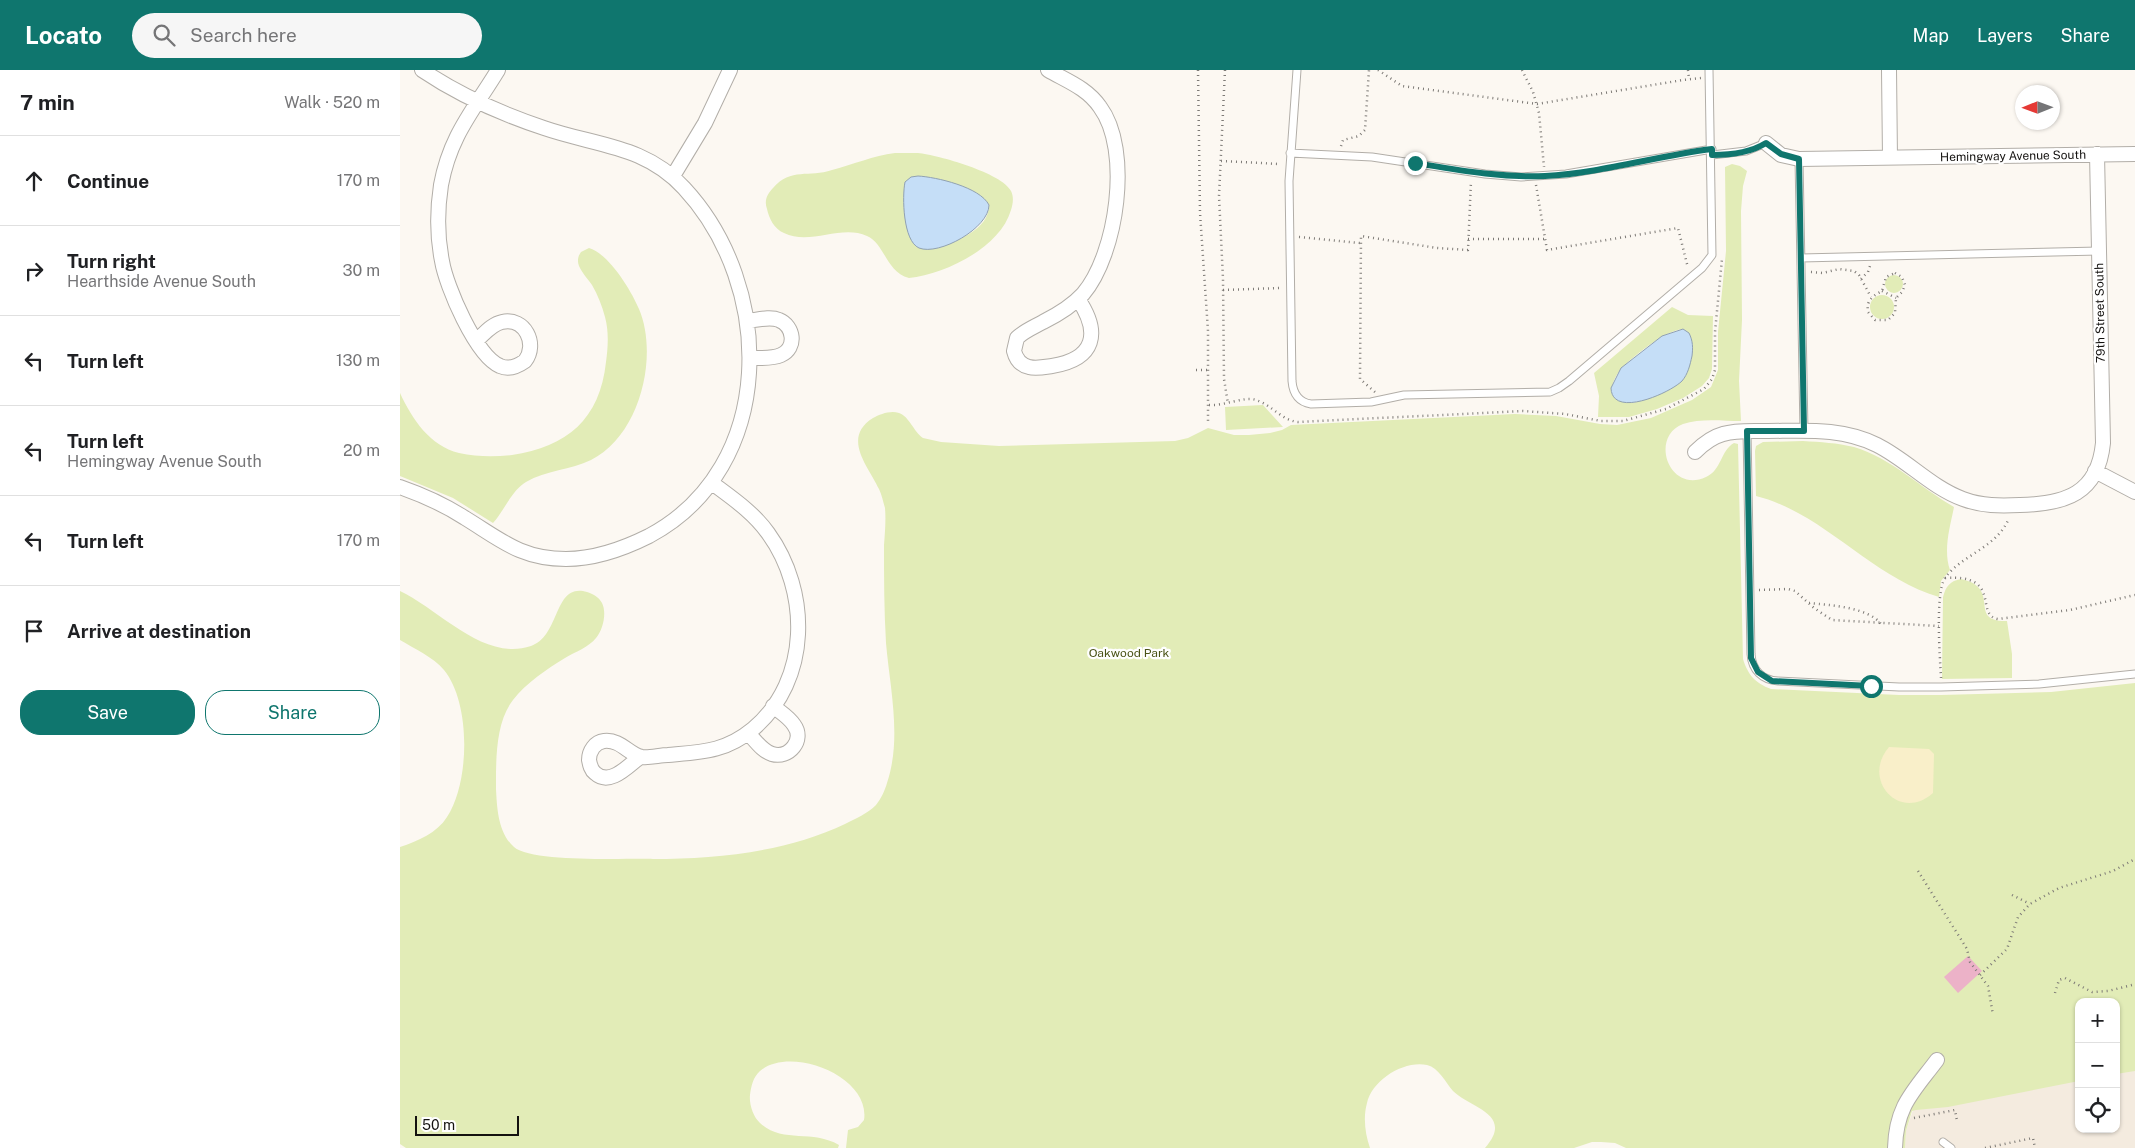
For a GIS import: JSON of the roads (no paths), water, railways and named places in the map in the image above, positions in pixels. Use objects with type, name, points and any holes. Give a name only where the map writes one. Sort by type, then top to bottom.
[{"type":"street","points":[[400,487],[449,508],[513,548],[533,555],[563,559],[602,554],[642,540],[677,518],[712,483],[728,454],[736,434],[748,389],[750,358],[748,321],[737,277],[723,243],[700,207],[672,176],[632,152],[545,128],[477,100],[422,70]]},
{"type":"street","points":[[477,340],[460,313],[449,289],[441,260],[438,222],[441,186],[448,158],[459,130],[498,70]]},
{"type":"street","points":[[672,176],[705,123],[730,70]]},
{"type":"street","points":[[1889,70],[1890,158]]},
{"type":"street","points":[[1051,71],[1080,87],[1096,102],[1110,126],[1116,153],[1116,196],[1109,237],[1092,280],[1078,299],[1057,315],[1026,331],[1017,338],[1014,351],[1020,363],[1031,368],[1064,364],[1077,358],[1084,352],[1090,343],[1090,327],[1087,314],[1078,299]]},
{"type":"street","name":"Hemingway Avenue South","points":[[1766,143],[1781,154],[1799,159],[2135,154]]},
{"type":"street","name":"79th Street South","points":[[2096,472],[2103,443],[2097,154]]},
{"type":"street","points":[[748,321],[780,320],[790,330],[792,340],[787,351],[778,356],[750,358]]},
{"type":"street","points":[[1694,452],[1708,441],[1721,435],[1747,431],[1831,431],[1863,439],[1889,451],[1958,497],[1983,505],[2046,504],[2062,500],[2083,487],[2096,472],[2135,492]]},
{"type":"street","points":[[640,757],[713,751],[729,745],[748,733],[773,706],[788,682],[797,644],[798,617],[793,584],[782,556],[764,528],[744,507],[712,483]]},
{"type":"street","points":[[748,733],[762,748],[772,754],[784,754],[794,748],[797,738],[796,726],[773,706]]},
{"type":"street","points":[[1895,1148],[1896,1126],[1903,1107],[1937,1060]]},
{"type":"lane","points":[[1297,70],[1290,153],[1292,381],[1296,395],[1301,400],[1311,404],[1379,401],[1404,395],[1542,392],[1556,390],[1706,264],[1713,252],[1710,74]]},
{"type":"lane","points":[[1290,153],[1391,159],[1471,172],[1545,176],[1712,152],[1746,151],[1766,143]]},
{"type":"lane","points":[[1799,159],[1804,431]]},
{"type":"lane","points":[[1801,258],[2099,251]]},
{"type":"lane","points":[[1747,431],[1751,658],[1755,669],[1764,678],[1778,681],[1899,687],[1941,687],[2045,684],[2135,674]]},
{"type":"lane","points":[[1943,1142],[1951,1148]]},
{"type":"water","points":[[918,176],[957,184],[977,193],[989,205],[987,214],[972,231],[950,244],[938,248],[919,248],[914,244],[907,228],[904,198],[905,182],[911,177]]},
{"type":"water","points":[[1683,329],[1689,333],[1693,350],[1689,369],[1682,381],[1666,392],[1642,401],[1621,402],[1614,397],[1611,388],[1621,368],[1662,336]]},
{"type":"park label","name":"Oakwood Park","points":[[1129,653]]}]
